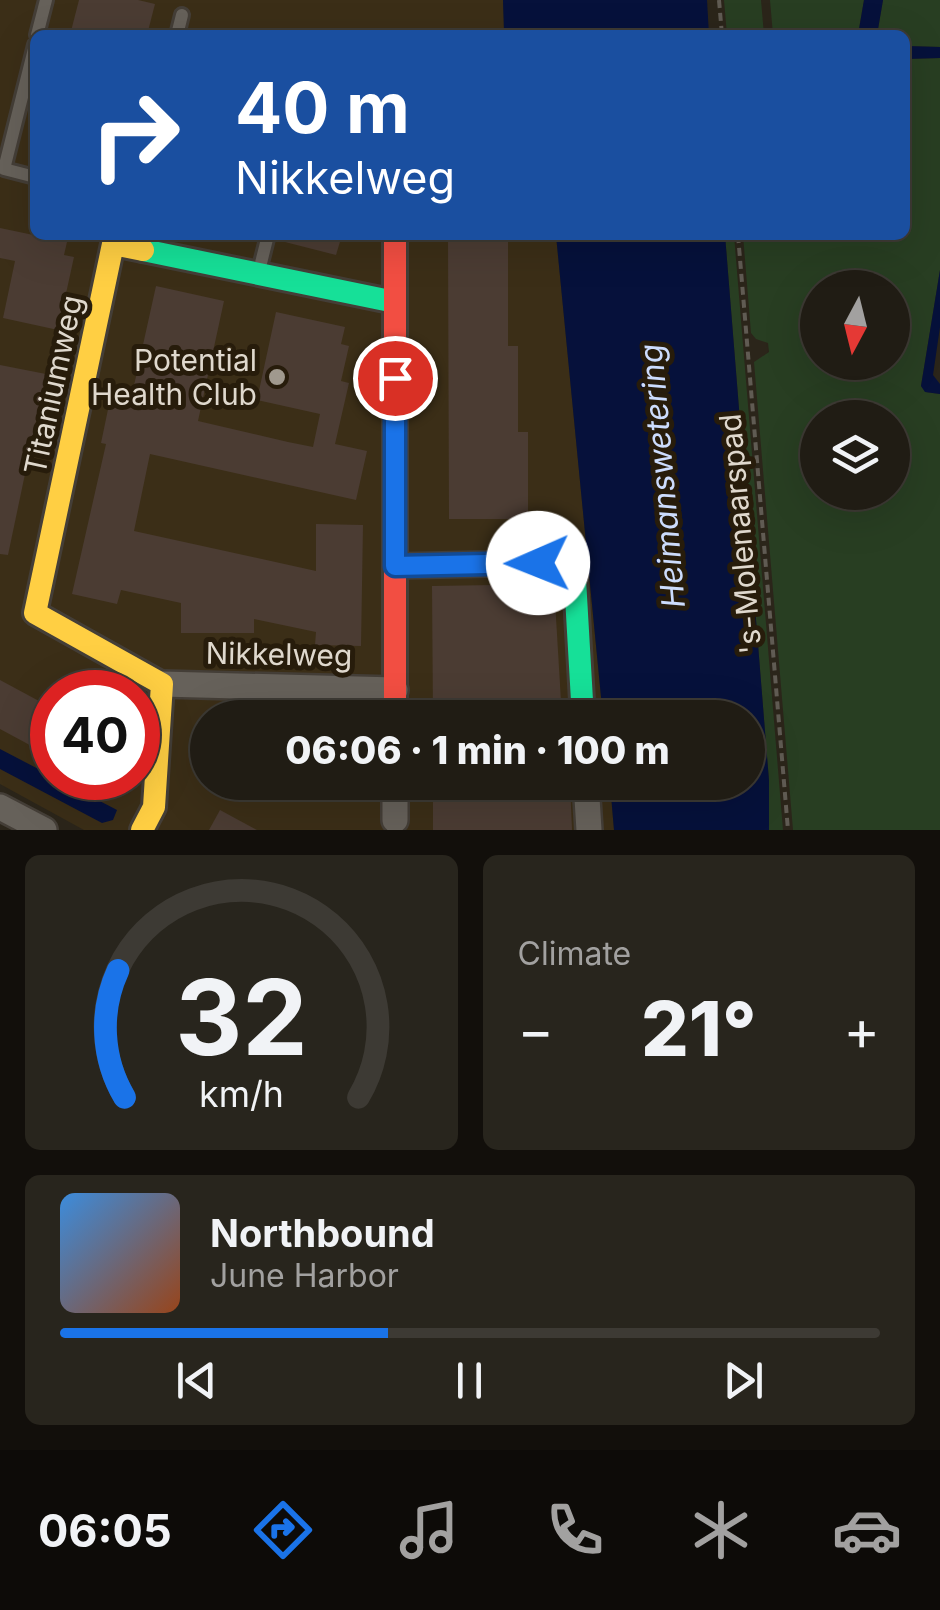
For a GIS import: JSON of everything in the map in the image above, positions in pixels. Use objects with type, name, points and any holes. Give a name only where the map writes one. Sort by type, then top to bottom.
[{"type":"street","name":"Nikkelweg","points":[[394,240],[395,700]]},
{"type":"street","name":"Titaniumweg","points":[[162,684],[35,613],[113,244],[126,241],[395,302]]},
{"type":"street","points":[[395,566],[574,562],[582,700]]},
{"type":"street","name":"Nikkelweg","points":[[162,684],[395,690]]},
{"type":"street","points":[[142,830],[154,807],[162,684]]},
{"type":"street","points":[[395,800],[395,820]]},
{"type":"street","points":[[587,800],[589,830]]},
{"type":"street","points":[[0,807],[44,830]]},
{"type":"lane","points":[[39,30],[46,0]]},
{"type":"lane","points":[[178,30],[182,15]]},
{"type":"lane","points":[[30,65],[4,169],[30,176]]},
{"type":"lane","points":[[258,274],[267,240]]},
{"type":"path","points":[[719,0],[722,30]]},
{"type":"path","name":"'s-Molenaarspad","points":[[738,240],[788,830]]},
{"type":"shaded area","name":"Heimanswetering","points":[[0,0],[503,0],[504,30],[30,30],[30,240],[556,240],[601,700],[190,700],[190,800],[611,800],[614,830],[84,830],[0,784]]},
{"type":"green space","points":[[724,0],[761,0],[764,30],[727,30]]},
{"type":"green space","points":[[770,0],[864,0],[859,30],[773,30]]},
{"type":"green space","points":[[883,0],[940,0],[940,47],[910,46],[910,30],[878,30]]},
{"type":"green space","points":[[940,58],[940,270],[921,386],[926,392],[940,394],[940,830],[793,830],[754,362],[769,352],[768,343],[751,333],[743,240],[910,240],[910,59]]},
{"type":"green space","points":[[725,240],[734,240],[783,830],[769,830],[765,700]]},
{"type":"water","points":[[503,0],[707,0],[709,30],[504,30]]},
{"type":"water","points":[[864,0],[883,0],[878,30],[859,30]]},
{"type":"water","points":[[910,46],[940,47],[940,58],[910,59]]},
{"type":"water","points":[[556,240],[725,240],[762,700],[601,700]]},
{"type":"water","points":[[940,270],[940,327],[933,375],[940,384],[940,394],[925,392],[921,386]]},
{"type":"water","points":[[765,731],[769,830],[614,830],[611,800],[765,800]]},
{"type":"water","points":[[0,749],[30,765],[30,785],[0,769]]},
{"type":"water","points":[[59,800],[98,800],[117,810],[113,820],[102,823]]},
{"type":"building","points":[[79,0],[138,0],[155,4],[148,30],[71,30]]},
{"type":"building","points":[[0,228],[30,234],[30,240],[67,242],[64,255],[74,257],[58,330],[3,318],[15,261],[0,258]]},
{"type":"building","points":[[281,240],[340,240],[336,255]]},
{"type":"building","points":[[448,240],[508,240],[508,346],[518,346],[518,432],[528,432],[528,519],[449,519]]},
{"type":"building","points":[[156,286],[224,301],[198,421],[288,442],[313,447],[320,414],[257,400],[276,312],[345,327],[341,344],[349,346],[341,381],[349,383],[335,444],[367,451],[356,500],[150,454],[134,531],[316,571],[316,524],[363,525],[361,646],[315,645],[316,632],[254,619],[254,633],[181,633],[181,603],[121,590],[117,604],[72,594],[106,444],[101,443],[111,395],[131,399]]},
{"type":"building","points":[[0,365],[46,374],[8,555],[0,554]]},
{"type":"building","points":[[554,584],[561,700],[433,700],[432,586]]},
{"type":"building","points":[[0,680],[30,696],[30,745],[0,729]]},
{"type":"building","points":[[433,800],[571,800],[572,830],[433,830]]},
{"type":"building","points":[[220,810],[257,830],[209,830]]},
{"type":"traffic: fast","points":[[143,250],[395,302]]},
{"type":"traffic: fast","points":[[395,566],[574,562],[582,700]]},
{"type":"traffic: slow","points":[[142,830],[154,807],[162,684],[35,613],[113,244],[143,250]]},
{"type":"traffic: jam","points":[[395,240],[395,700]]},
{"type":"place","name":"Potential Health Club","points":[[277,377]]},
{"type":"route","points":[[395,378],[395,566],[538,563]]}]
